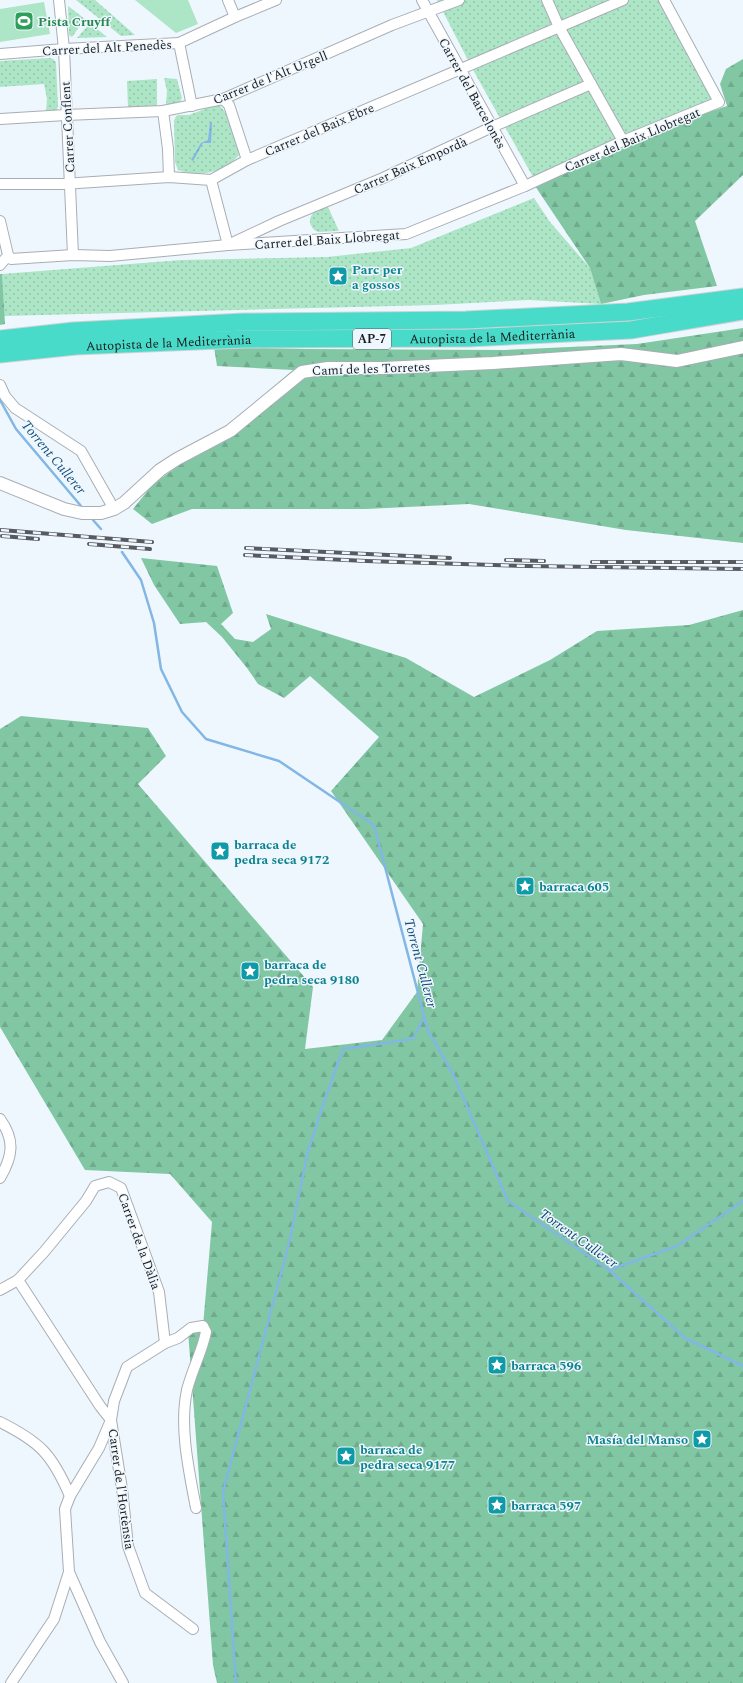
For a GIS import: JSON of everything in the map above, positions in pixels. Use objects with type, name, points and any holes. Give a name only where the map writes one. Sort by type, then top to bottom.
[{"type":"highway","name":"Autopista de la Mediterrània","points":[[0,339],[73,331],[243,322],[466,320],[628,312],[743,297]]},
{"type":"highway","name":"Autopista de la Mediterrània","points":[[0,354],[76,346],[245,339],[468,338],[631,330],[743,311]]},
{"type":"street","name":"Carrer Conflent","points":[[59,0],[64,49],[73,255]]},
{"type":"street","points":[[228,0],[235,17]]},
{"type":"street","name":"Carrer del Alt Penedès","points":[[0,54],[178,43],[276,0]]},
{"type":"street","name":"Carrer del Barcelonès","points":[[422,0],[525,186]]},
{"type":"street","name":"Carrer de l'Alt Urgell","points":[[0,119],[163,112],[223,99],[392,24],[459,0]]},
{"type":"street","points":[[547,0],[559,27],[623,142]]},
{"type":"street","name":"Carrer del Baix Ebre","points":[[211,180],[247,160],[623,0]]},
{"type":"street","name":"Carrer del Baix Llobregat","points":[[5,259],[73,255],[110,256],[228,245],[406,234],[525,186],[623,142],[719,102],[664,0]]},
{"type":"street","points":[[178,43],[192,106]]},
{"type":"street","name":"Carrer Baix Empordà","points":[[228,245],[279,221],[383,178],[492,127],[592,84]]},
{"type":"street","points":[[223,99],[229,104],[247,160]]},
{"type":"street","points":[[163,112],[168,149],[169,178]]},
{"type":"street","points":[[0,184],[70,183],[169,178],[211,180],[228,245]]},
{"type":"street","points":[[0,221],[5,259]]},
{"type":"street","name":"Camí de les Torretes","points":[[0,483],[64,509],[82,513],[102,513],[114,509],[124,503],[166,466],[230,432],[302,372],[328,368],[383,368],[486,364],[621,354],[678,361],[743,347]]},
{"type":"street","points":[[0,385],[5,396],[15,408],[81,451],[114,509]]},
{"type":"street","points":[[0,1119],[8,1130],[11,1150],[8,1162],[0,1178]]},
{"type":"street","name":"Carrer de la Dàlia","points":[[0,1290],[18,1280],[86,1201],[95,1186],[109,1182],[121,1188],[159,1292],[165,1343]]},
{"type":"street","name":"Carrer de l'Hortènsia","points":[[18,1280],[100,1406],[111,1420],[122,1489],[128,1546],[145,1593],[193,1629]]},
{"type":"street","points":[[123,1683],[100,1642],[69,1572],[65,1509],[70,1496],[99,1448],[111,1420],[114,1401],[127,1367],[165,1343],[178,1338],[191,1328],[203,1326],[206,1332],[204,1344],[187,1390],[184,1428],[196,1508]]},
{"type":"street","points":[[0,1422],[23,1434],[46,1453],[60,1473],[70,1496]]},
{"type":"street","points":[[11,1683],[54,1619],[69,1572]]},
{"type":"green space","points":[[76,0],[95,0],[135,35],[121,36]]},
{"type":"green space","points":[[135,0],[188,0],[198,24],[176,33]]},
{"type":"green space","points":[[437,0],[658,0],[713,100],[533,177],[472,68]]},
{"type":"green space","name":"Pista Cruyff","points":[[44,2],[50,34],[0,42],[0,9]]},
{"type":"green space","points":[[68,6],[85,19],[72,37],[69,35]]},
{"type":"green space","points":[[90,23],[107,37],[77,38]]},
{"type":"green space","points":[[50,58],[56,62],[57,111],[46,112],[47,99],[44,84],[0,87],[0,61]]},
{"type":"green space","points":[[743,59],[743,175],[695,221],[717,286],[644,295],[601,304],[590,268],[535,186],[703,114],[727,106],[720,84],[726,69]]},
{"type":"green space","points":[[164,78],[177,79],[182,98],[179,104],[166,105],[167,91]]},
{"type":"green space","points":[[157,79],[157,107],[128,108],[127,81]]},
{"type":"green space","points":[[218,104],[227,114],[233,128],[239,155],[226,166],[218,170],[202,174],[194,174],[178,170],[175,162],[174,121],[176,116],[189,115]]},
{"type":"green space","points":[[534,198],[550,222],[590,268],[601,304],[529,300],[435,305],[4,316],[2,274],[181,260],[327,257],[411,248]]},
{"type":"green space","points":[[328,207],[339,231],[318,232],[311,226],[311,216],[317,210]]},
{"type":"green space","points":[[0,274],[2,274],[5,324],[0,325]]},
{"type":"green space","points":[[743,328],[743,543],[626,530],[469,504],[366,509],[192,509],[152,524],[133,509],[153,484],[191,457],[293,370],[217,366],[214,347],[505,350],[637,344]]},
{"type":"green space","points":[[141,558],[217,566],[233,613],[221,624],[235,639],[253,642],[271,629],[266,614],[406,658],[474,697],[550,660],[597,631],[689,625],[743,610],[743,1683],[217,1683],[213,1665],[188,1331],[203,1326],[212,1222],[170,1174],[85,1170],[0,1027],[0,729],[21,716],[148,728],[166,756],[138,784],[313,987],[305,1049],[382,1040],[417,992],[423,924],[331,791],[379,737],[310,676],[284,698],[258,684],[222,637],[206,622],[180,624],[154,585]]},
{"type":"water","points":[[210,122],[212,122],[211,143],[203,143],[193,161],[191,160],[201,143],[208,140]]},
{"type":"waterway","name":"Torrent Cullerer","points":[[0,400],[16,429],[81,506]]},
{"type":"waterway","name":"Torrent Cullerer","points":[[93,520],[101,529]]},
{"type":"waterway","name":"Torrent Cullerer","points":[[122,552],[141,580],[154,623],[161,669],[182,712],[206,739],[279,761],[374,825],[428,1031],[452,1072],[508,1201],[609,1270],[685,1338],[743,1366]]},
{"type":"waterway","points":[[236,1683],[223,1492],[289,1243],[308,1151],[343,1049],[413,1039],[424,1017]]},
{"type":"waterway","points":[[609,1270],[677,1246],[743,1201]]},
{"type":"railway","points":[[1,530],[152,542]]},
{"type":"railway","points":[[2,536],[38,539]]},
{"type":"railway","points":[[89,544],[150,549]]},
{"type":"railway","points":[[246,548],[450,558]]},
{"type":"railway","points":[[245,555],[366,561],[526,566],[743,569]]},
{"type":"railway","points":[[506,560],[544,561]]},
{"type":"railway","points":[[592,562],[743,562]]},
{"type":"place","name":"Pista Cruyff","points":[[24,21]]},
{"type":"place","name":"Parc per a gossos","points":[[338,276]]},
{"type":"place","name":"barraca de pedra seca 9172","points":[[220,851]]},
{"type":"place","name":"barraca 605","points":[[525,886]]},
{"type":"place","name":"barraca de pedra seca 9180","points":[[250,971]]},
{"type":"place","name":"barraca 596","points":[[497,1365]]},
{"type":"place","name":"Masía del Manso","points":[[702,1439]]},
{"type":"place","name":"barraca de pedra seca 9177","points":[[346,1456]]},
{"type":"place","name":"barraca 597","points":[[497,1505]]}]
